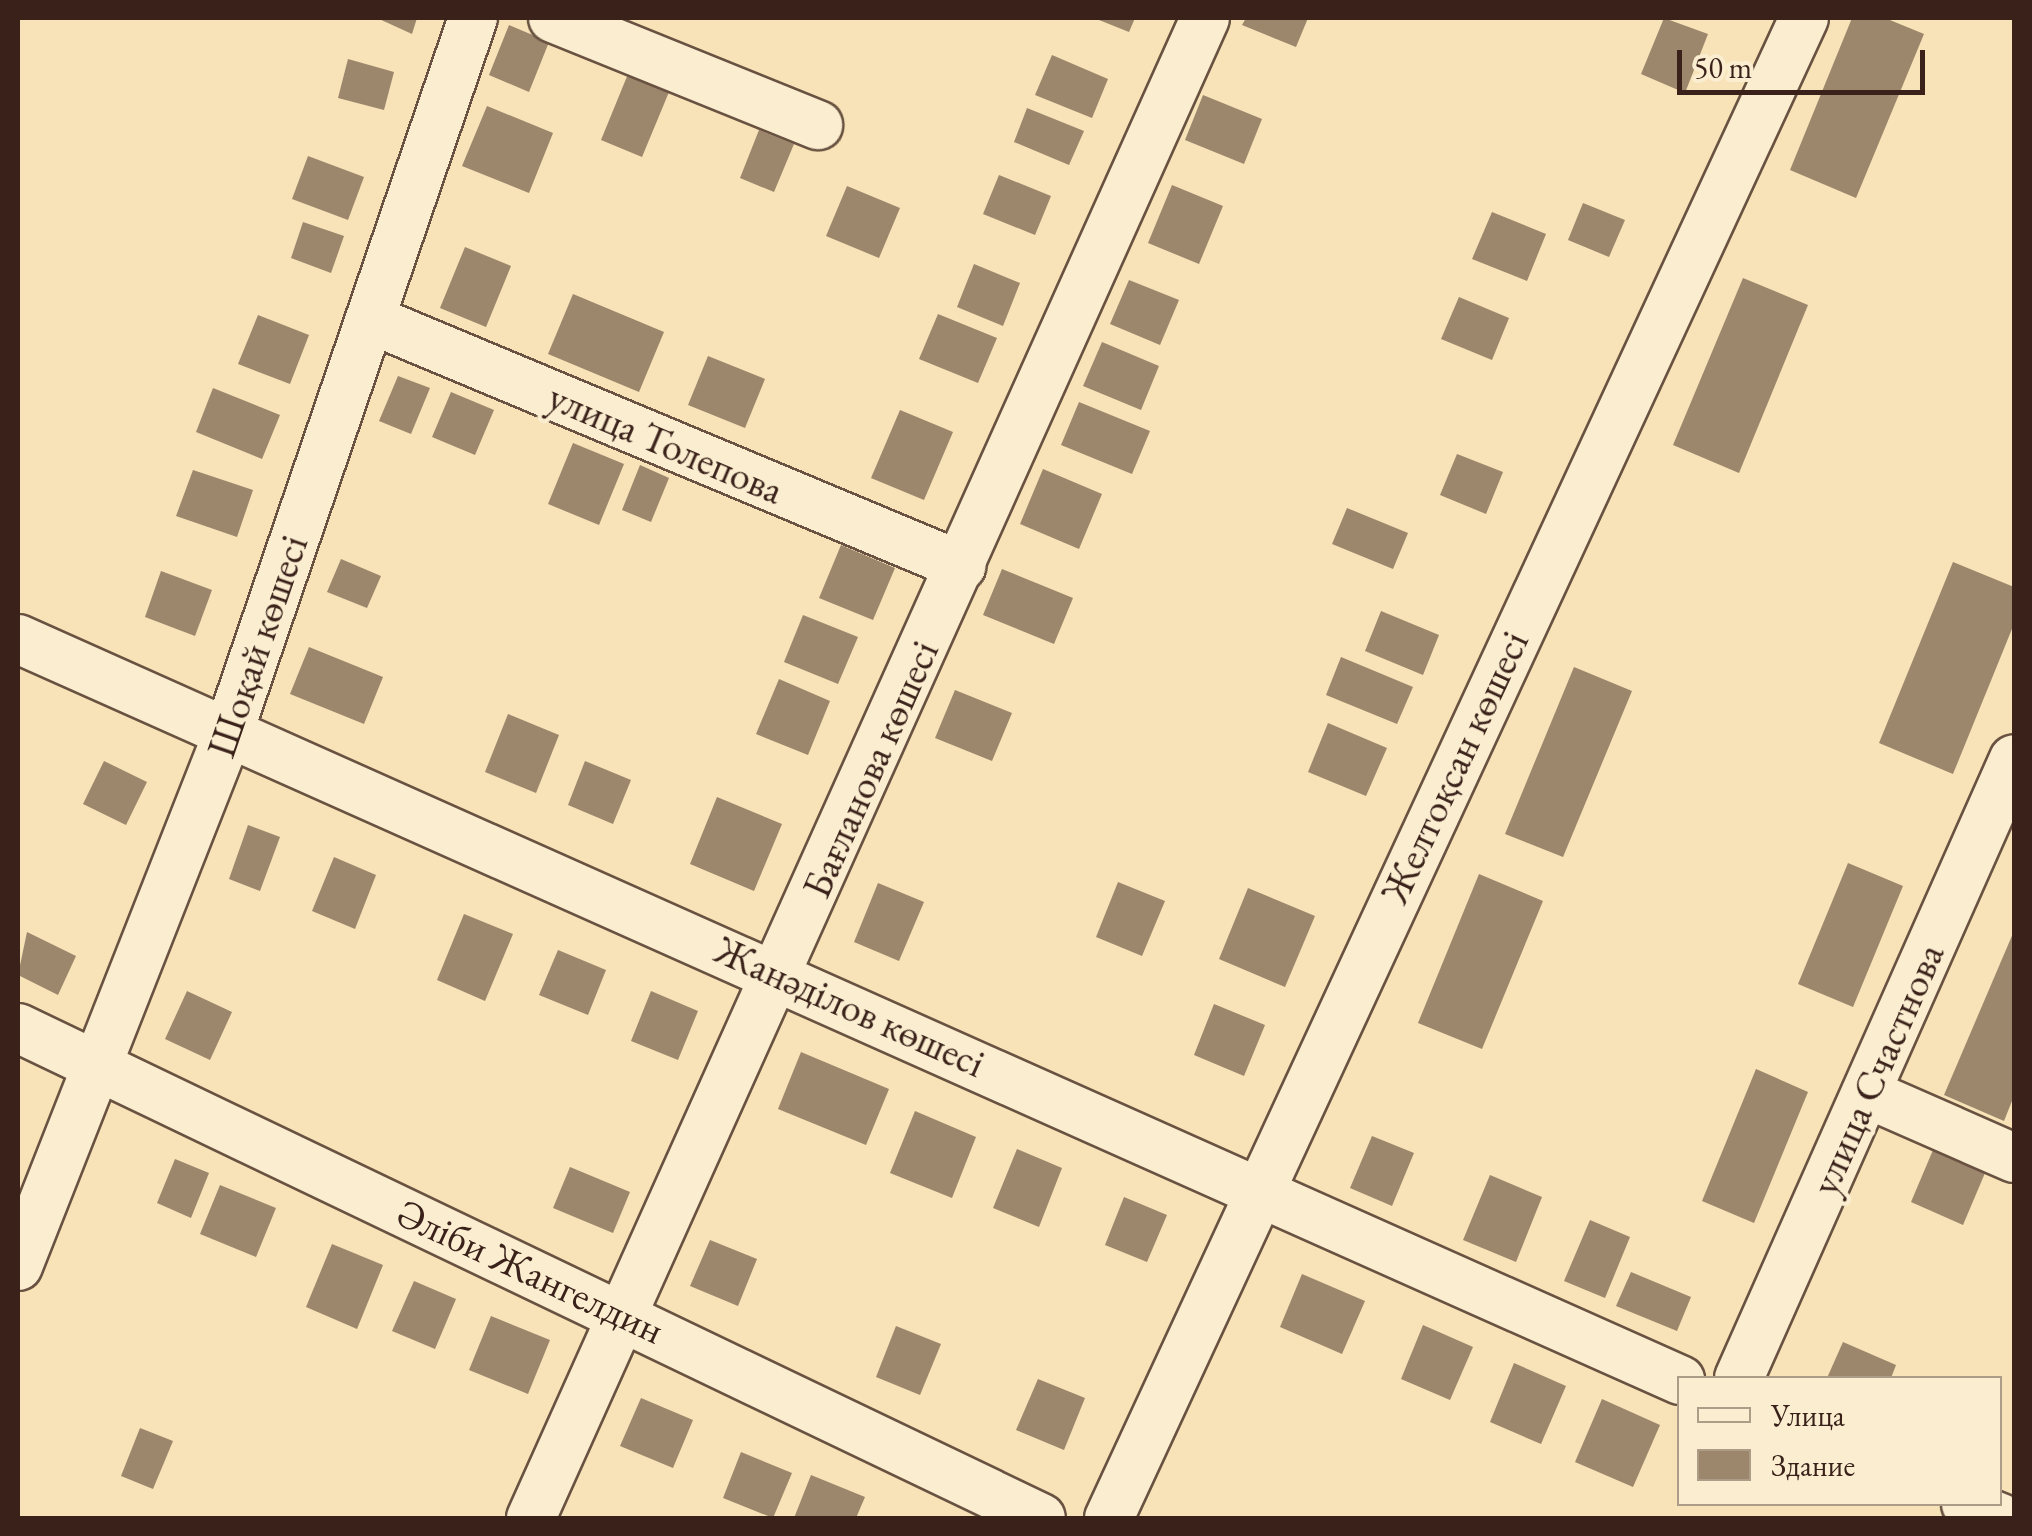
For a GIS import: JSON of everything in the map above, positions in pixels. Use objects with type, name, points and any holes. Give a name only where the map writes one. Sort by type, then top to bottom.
[{"type":"street","name":"Шоқай көшесі","points":[[18,1266],[229,732],[473,18]]},
{"type":"street","points":[[552,18],[818,125]]},
{"type":"street","name":"Бағланова көшесі","points":[[530,1518],[779,974],[1205,18]]},
{"type":"street","name":"Желтоқсан көшесі","points":[[1109,1518],[1795,20]]},
{"type":"street","name":"улица Толепова","points":[[370,319],[961,566]]},
{"type":"street","name":"Жанәділов көшесі","points":[[18,639],[779,974],[1255,1192],[1677,1379]]},
{"type":"street","name":"улица Счастнова","points":[[1740,1376],[2014,759]]},
{"type":"street","name":"Әліби Жангелдин","points":[[18,1028],[623,1314],[1041,1518]]},
{"type":"street","points":[[1866,1093],[2014,1158]]},
{"type":"street","points":[[1971,1506],[2001,1518]]},
{"type":"building","points":[[377,18],[417,18],[412,34]]},
{"type":"building","points":[[1094,18],[1135,18],[1129,32]]},
{"type":"building","points":[[1246,18],[1308,18],[1296,47],[1242,25]]},
{"type":"building","points":[[1664,18],[1708,34],[1685,93],[1641,74]]},
{"type":"building","points":[[1852,18],[1885,18],[1924,34],[1856,198],[1790,170]]},
{"type":"building","points":[[509,25],[549,42],[529,92],[489,75]]},
{"type":"building","points":[[1052,55],[1108,79],[1092,118],[1035,95]]},
{"type":"building","points":[[348,59],[394,72],[384,110],[338,98]]},
{"type":"building","points":[[628,74],[669,92],[642,157],[601,140]]},
{"type":"building","points":[[1203,95],[1262,119],[1244,164],[1185,140]]},
{"type":"building","points":[[487,106],[553,133],[529,193],[462,166]]},
{"type":"building","points":[[1027,108],[1084,131],[1069,165],[1014,142]]},
{"type":"building","points":[[759,130],[794,144],[774,192],[740,178]]},
{"type":"building","points":[[308,156],[364,177],[348,220],[292,199]]},
{"type":"building","points":[[999,175],[1051,196],[1035,235],[983,214]]},
{"type":"building","points":[[1172,185],[1223,206],[1199,264],[1148,243]]},
{"type":"building","points":[[847,186],[900,208],[879,258],[826,236]]},
{"type":"building","points":[[1583,203],[1625,220],[1609,257],[1568,240]]},
{"type":"building","points":[[1492,212],[1546,234],[1527,281],[1472,259]]},
{"type":"building","points":[[303,222],[344,236],[331,273],[291,258]]},
{"type":"building","points":[[465,247],[511,266],[486,327],[440,308]]},
{"type":"building","points":[[974,264],[1020,283],[1003,326],[957,307]]},
{"type":"building","points":[[1743,278],[1808,305],[1739,473],[1673,445]]},
{"type":"building","points":[[1129,280],[1179,300],[1160,345],[1110,324]]},
{"type":"building","points":[[573,294],[664,332],[639,392],[548,354]]},
{"type":"building","points":[[1459,297],[1509,318],[1492,360],[1441,339]]},
{"type":"building","points":[[938,314],[997,338],[978,383],[919,359]]},
{"type":"building","points":[[258,315],[309,335],[290,384],[238,364]]},
{"type":"building","points":[[1102,342],[1159,366],[1141,410],[1083,386]]},
{"type":"building","points":[[708,356],[765,379],[745,428],[688,405]]},
{"type":"building","points":[[398,376],[430,388],[411,434],[379,421]]},
{"type":"building","points":[[213,388],[280,415],[262,459],[196,432]]},
{"type":"building","points":[[451,392],[494,410],[475,455],[432,437]]},
{"type":"building","points":[[1079,402],[1150,431],[1132,474],[1061,445]]},
{"type":"building","points":[[900,410],[953,432],[924,500],[871,478]]},
{"type":"building","points":[[573,443],[624,464],[599,525],[548,504]]},
{"type":"building","points":[[1457,454],[1503,472],[1486,514],[1440,495]]},
{"type":"building","points":[[640,465],[669,478],[651,522],[622,510]]},
{"type":"building","points":[[1043,469],[1102,494],[1079,549],[1020,524]]},
{"type":"building","points":[[193,470],[253,490],[237,537],[176,516]]},
{"type":"building","points":[[1347,508],[1408,533],[1393,569],[1332,544]]},
{"type":"building","points":[[841,545],[895,568],[873,620],[819,598]]},
{"type":"building","points":[[341,559],[381,576],[367,608],[327,592]]},
{"type":"building","points":[[1953,562],[2014,587],[2014,624],[1953,774],[1879,743]]},
{"type":"building","points":[[1002,569],[1073,598],[1054,644],[983,615]]},
{"type":"building","points":[[161,571],[212,590],[195,636],[145,617]]},
{"type":"building","points":[[1381,611],[1439,635],[1423,675],[1365,651]]},
{"type":"building","points":[[803,615],[858,637],[838,684],[784,662]]},
{"type":"building","points":[[309,647],[383,677],[364,724],[290,694]]},
{"type":"building","points":[[1341,657],[1413,687],[1397,724],[1326,695]]},
{"type":"building","points":[[1574,667],[1632,691],[1563,857],[1505,834]]},
{"type":"building","points":[[779,679],[830,701],[808,755],[756,734]]},
{"type":"building","points":[[955,690],[1012,713],[992,761],[935,738]]},
{"type":"building","points":[[508,714],[559,735],[536,793],[485,772]]},
{"type":"building","points":[[1328,723],[1387,748],[1366,796],[1308,772]]},
{"type":"building","points":[[104,761],[147,782],[126,825],[83,804]]},
{"type":"building","points":[[585,761],[631,780],[613,824],[568,805]]},
{"type":"building","points":[[717,797],[782,824],[754,891],[690,864]]},
{"type":"building","points":[[248,825],[280,837],[260,891],[229,879]]},
{"type":"building","points":[[334,857],[376,875],[355,929],[312,911]]},
{"type":"building","points":[[1848,863],[1903,886],[1853,1007],[1798,984]]},
{"type":"building","points":[[1479,874],[1543,901],[1482,1049],[1418,1023]]},
{"type":"building","points":[[1118,882],[1165,901],[1142,956],[1096,937]]},
{"type":"building","points":[[878,883],[924,902],[899,961],[854,942]]},
{"type":"building","points":[[1248,888],[1315,916],[1285,987],[1219,959]]},
{"type":"building","points":[[464,914],[513,934],[485,1001],[437,980]]},
{"type":"building","points":[[2014,931],[2014,1096],[2004,1121],[1944,1095]]},
{"type":"building","points":[[27,932],[76,956],[58,995],[18,975]]},
{"type":"building","points":[[558,950],[606,970],[588,1015],[539,995]]},
{"type":"building","points":[[187,991],[232,1012],[210,1060],[165,1039]]},
{"type":"building","points":[[651,991],[698,1011],[678,1060],[631,1041]]},
{"type":"building","points":[[1214,1004],[1265,1025],[1244,1076],[1194,1055]]},
{"type":"building","points":[[801,1052],[889,1089],[866,1145],[778,1109]]},
{"type":"building","points":[[1756,1069],[1808,1092],[1754,1223],[1702,1201]]},
{"type":"building","points":[[915,1111],[976,1137],[952,1198],[890,1173]]},
{"type":"building","points":[[1372,1136],[1414,1153],[1392,1206],[1350,1188]]},
{"type":"building","points":[[1017,1149],[1062,1168],[1039,1227],[993,1208]]},
{"type":"building","points":[[1933,1150],[1985,1173],[1963,1225],[1911,1202]]},
{"type":"building","points":[[175,1159],[209,1173],[191,1218],[157,1203]]},
{"type":"building","points":[[570,1167],[630,1192],[613,1233],[553,1208]]},
{"type":"building","points":[[1490,1175],[1542,1197],[1516,1262],[1463,1240]]},
{"type":"building","points":[[220,1185],[276,1208],[256,1257],[200,1234]]},
{"type":"building","points":[[1124,1197],[1167,1215],[1147,1262],[1105,1245]]},
{"type":"building","points":[[1590,1220],[1630,1237],[1605,1298],[1564,1281]]},
{"type":"building","points":[[710,1240],[757,1259],[738,1306],[690,1286]]},
{"type":"building","points":[[332,1244],[383,1265],[357,1329],[306,1307]]},
{"type":"building","points":[[1631,1272],[1691,1297],[1677,1331],[1616,1306]]},
{"type":"building","points":[[1302,1274],[1365,1301],[1342,1354],[1280,1327]]},
{"type":"building","points":[[414,1281],[456,1299],[435,1349],[392,1331]]},
{"type":"building","points":[[491,1316],[550,1340],[528,1394],[469,1370]]},
{"type":"building","points":[[1423,1325],[1473,1347],[1450,1400],[1401,1379]]},
{"type":"building","points":[[896,1326],[941,1344],[920,1395],[876,1377]]},
{"type":"building","points":[[1843,1342],[1896,1365],[1892,1376],[1828,1376]]},
{"type":"building","points":[[1514,1363],[1566,1386],[1541,1444],[1490,1422]]},
{"type":"building","points":[[1038,1379],[1085,1398],[1064,1450],[1016,1430]]},
{"type":"building","points":[[641,1398],[693,1420],[673,1468],[620,1446]]},
{"type":"building","points":[[1602,1399],[1660,1425],[1633,1487],[1575,1462]]},
{"type":"building","points":[[140,1428],[173,1441],[153,1489],[121,1476]]},
{"type":"building","points":[[741,1452],[792,1473],[773,1518],[723,1498]]},
{"type":"building","points":[[811,1475],[865,1497],[856,1518],[794,1518]]}]
